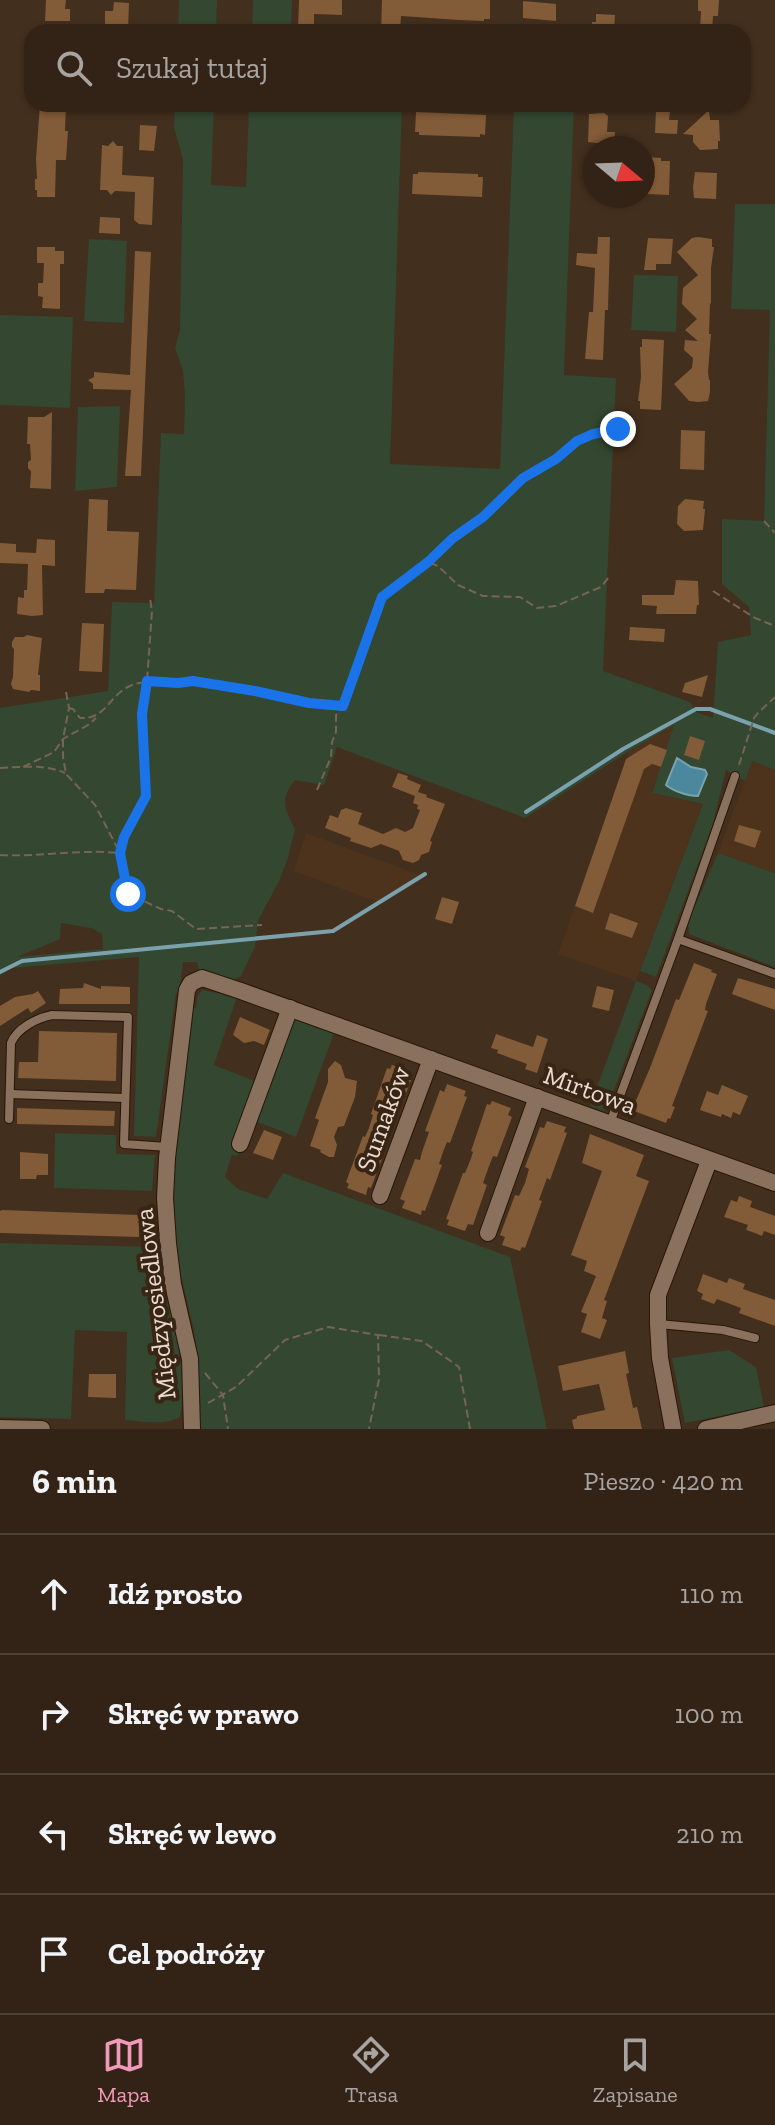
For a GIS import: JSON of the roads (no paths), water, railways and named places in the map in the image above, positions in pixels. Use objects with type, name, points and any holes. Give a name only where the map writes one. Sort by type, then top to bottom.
[{"type":"street","name":"Mirtowa","points":[[191,983],[202,978],[290,1008],[775,1183]]},
{"type":"street","name":"Międzyosiedlowa","points":[[191,983],[187,990],[168,1147],[165,1198],[173,1284],[190,1359],[192,1420]]},
{"type":"street","points":[[240,1144],[290,1008]]},
{"type":"street","name":"Sumaków","points":[[380,1196],[431,1059]]},
{"type":"street","points":[[488,1233],[537,1097]]},
{"type":"street","points":[[673,1429],[660,1358],[658,1295],[709,1161]]},
{"type":"street","points":[[706,1429],[775,1413]]},
{"type":"street","points":[[0,1428],[42,1429]]},
{"type":"lane","points":[[610,1123],[735,776]]},
{"type":"lane","points":[[678,939],[775,974]]},
{"type":"lane","points":[[9,1119],[11,1043],[16,1033],[52,1015],[128,1017],[124,1144],[168,1147]]},
{"type":"lane","points":[[10,1094],[125,1098]]},
{"type":"lane","points":[[658,1324],[723,1330],[755,1338]]},
{"type":"water","points":[[677,758],[691,767],[705,770],[707,774],[698,796],[681,793],[666,785]]},
{"type":"waterway","points":[[526,812],[623,749],[696,709],[710,709],[775,733]]},
{"type":"waterway","points":[[0,972],[22,961],[333,931],[425,874]]}]
